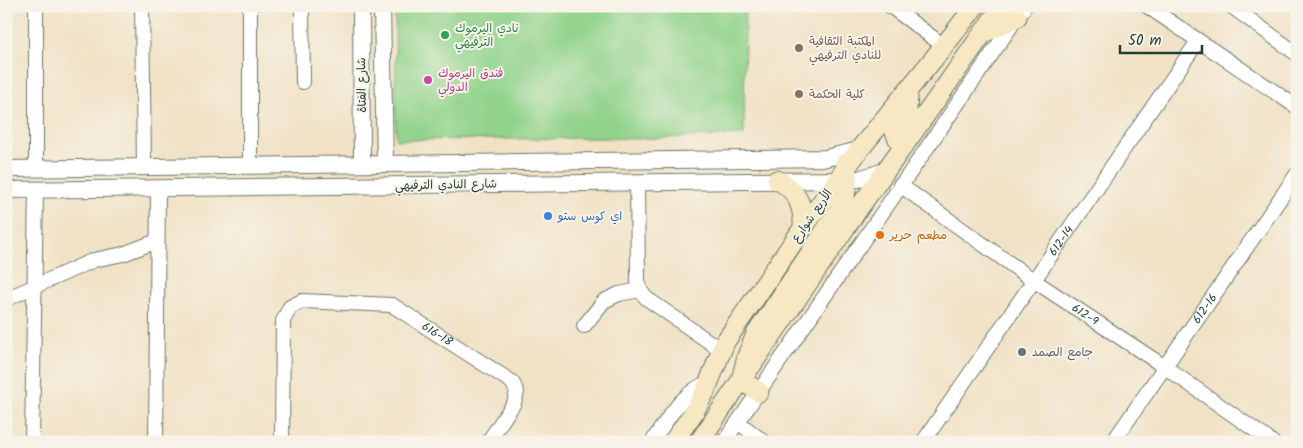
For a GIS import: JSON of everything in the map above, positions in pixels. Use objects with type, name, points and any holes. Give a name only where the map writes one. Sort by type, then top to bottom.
[{"type":"main road","name":"الأربع شوارع","points":[[673,442],[694,412],[710,382],[721,350],[803,228],[832,204],[846,166],[975,6]]},
{"type":"main road","points":[[699,442],[983,33],[1014,10]]},
{"type":"main road","points":[[906,143],[898,139],[895,132],[907,110],[908,91]]},
{"type":"main road","points":[[777,180],[796,196],[803,212],[803,228]]},
{"type":"main road","points":[[741,380],[747,356],[756,334],[832,204]]},
{"type":"main road","points":[[741,380],[759,392]]},
{"type":"street","points":[[36,6],[36,168]]},
{"type":"street","points":[[142,6],[144,167]]},
{"type":"street","points":[[250,6],[250,166]]},
{"type":"street","points":[[302,6],[303,82]]},
{"type":"street","name":"شارع الفتاة","points":[[361,6],[362,158]]},
{"type":"street","name":"شارع الفتاة","points":[[382,6],[385,158]]},
{"type":"street","points":[[890,6],[944,46]]},
{"type":"street","points":[[1148,6],[1297,107]]},
{"type":"street","points":[[1231,6],[1297,54]]},
{"type":"street","points":[[724,442],[900,185],[1014,10]]},
{"type":"street","name":"612-14","points":[[923,442],[1198,41]]},
{"type":"street","name":"شارع النادي الترفيهي","points":[[6,169],[250,166],[362,158],[826,158],[846,166],[859,179],[885,172]]},
{"type":"street","name":"شارع النادي الترفيهي","points":[[6,190],[777,180],[846,166]]},
{"type":"street","points":[[97,189],[100,168]]},
{"type":"street","name":"612-16","points":[[1112,442],[1297,174]]},
{"type":"street","points":[[637,182],[638,281],[640,290],[646,298],[721,350]]},
{"type":"street","name":"612-9","points":[[900,185],[1033,280],[1165,367],[1272,442]]},
{"type":"street","points":[[156,442],[158,188]]},
{"type":"street","points":[[32,442],[36,190]]},
{"type":"street","points":[[6,299],[94,260],[123,254],[157,240]]},
{"type":"street","points":[[584,326],[604,301],[619,294],[640,290]]},
{"type":"street","name":"616-18","points":[[282,442],[283,321],[290,307],[302,301],[392,305],[512,382],[517,392],[514,403],[488,442]]},
{"type":"street","points":[[652,442],[685,396],[697,387],[710,382]]},
{"type":"street","points":[[738,422],[764,442]]},
{"type":"green space","name":"نادي اليرموك الترفيهي","points":[[395,6],[745,6],[744,135],[635,139],[396,140]]},
{"type":"place","name":"نادي اليرموك الترفيهي","points":[[445,35]]},
{"type":"place","name":"المكتبة الثقافية للنادي الترفيهي","points":[[799,48]]},
{"type":"place","name":"فندق اليرموك الدولي","points":[[428,80]]},
{"type":"place","name":"كلية الحكمة","points":[[799,94]]},
{"type":"place","name":"اي كوس ستو","points":[[548,216]]},
{"type":"place","name":"مطعم حرير","points":[[880,235]]},
{"type":"place","name":"جامع الصمد","points":[[1022,352]]}]
